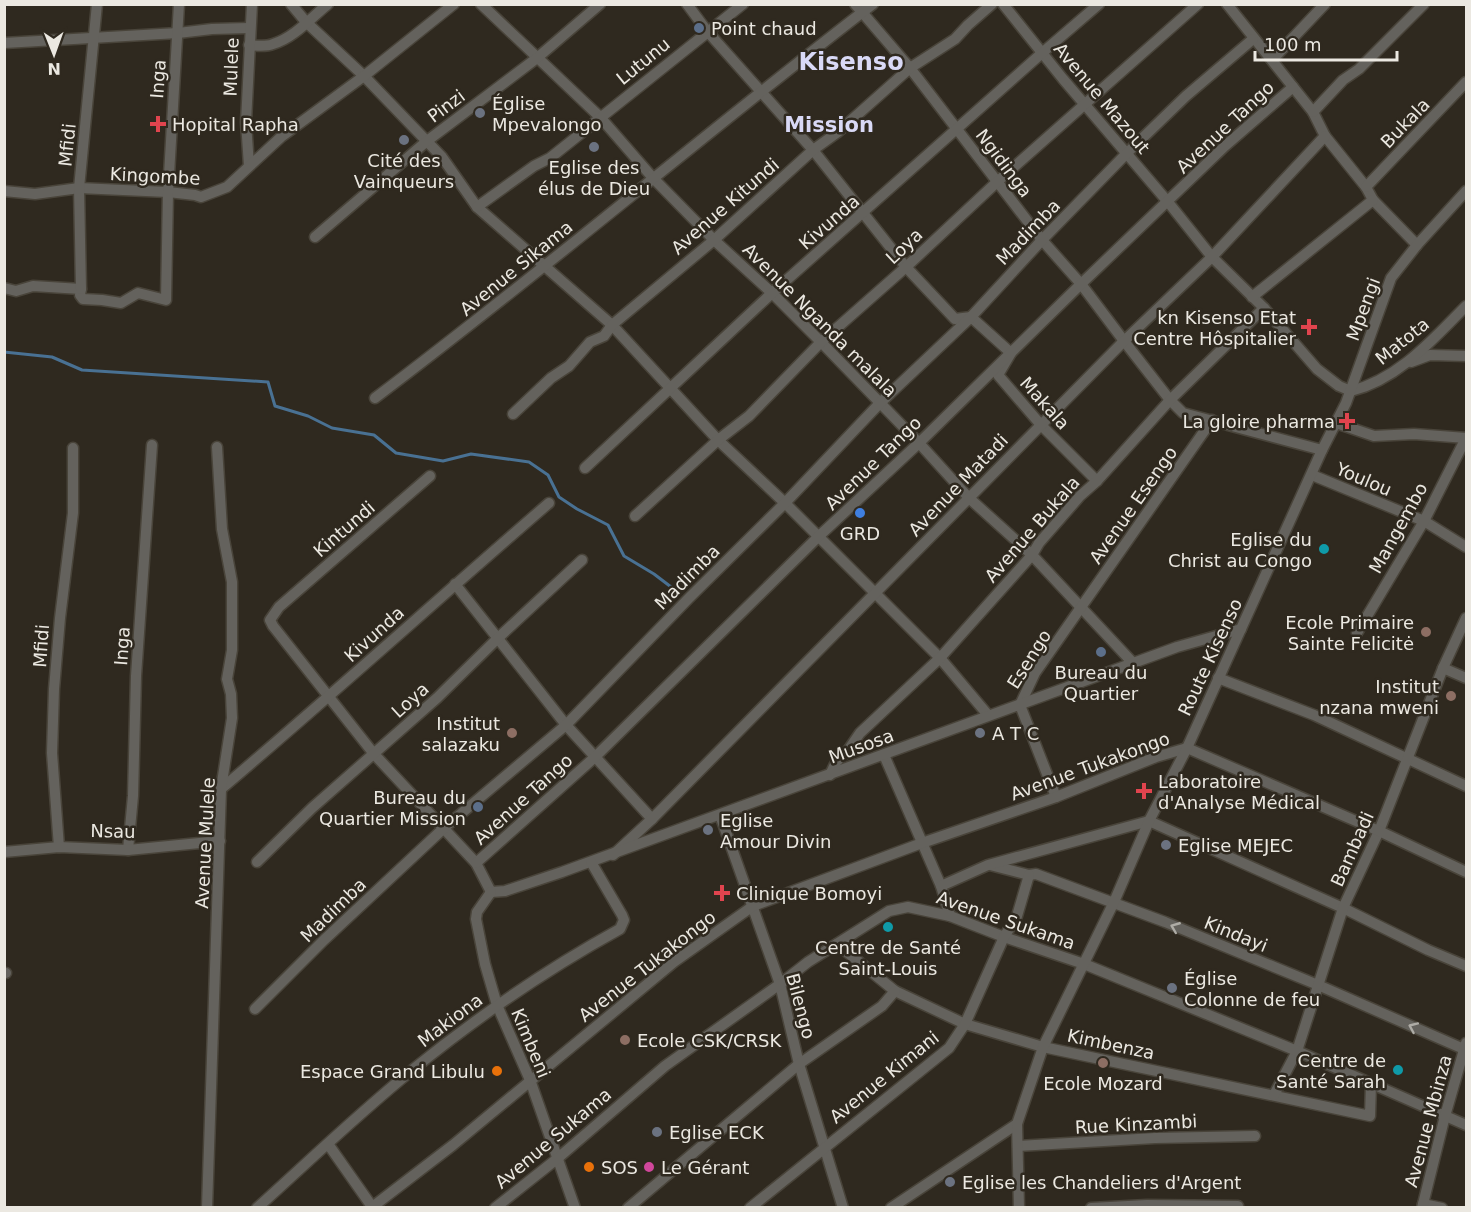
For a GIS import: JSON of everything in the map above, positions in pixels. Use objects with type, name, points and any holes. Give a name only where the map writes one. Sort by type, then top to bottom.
[{"type":"street","name":"Mfidi","points":[[81,289],[80,188],[97,4]]},
{"type":"street","name":"Inga","points":[[81,289],[80,295],[83,299],[122,303],[138,293],[166,300],[168,192],[179,4]]},
{"type":"street","name":"Mulele","points":[[249,166],[246,122],[252,4]]},
{"type":"street","points":[[291,4],[306,22],[364,76],[427,141],[455,174],[477,207],[612,325],[718,440],[785,503],[940,658],[988,715]]},
{"type":"street","points":[[249,45],[263,46],[277,43],[288,37],[328,4]]},
{"type":"street","name":"Kingombe","points":[[4,191],[35,194],[80,188],[168,192],[201,197],[227,187],[281,137],[364,76],[454,4]]},
{"type":"street","name":"Avenue Nganda malala","points":[[481,4],[600,117],[653,178],[821,342],[969,498],[1032,555],[1133,663]]},
{"type":"street","name":"Pinzi","points":[[315,237],[427,141],[537,58],[600,4]]},
{"type":"street","points":[[687,4],[707,32],[813,150],[906,267],[955,319],[971,317],[1011,353]]},
{"type":"street","name":"Lutunu","points":[[477,207],[534,166],[550,158],[742,4]]},
{"type":"street","name":"Avenue Sikama","points":[[375,398],[545,268],[653,178],[763,92],[858,9],[873,4]]},
{"type":"street","name":"Avenue Kitundi","points":[[513,414],[551,378],[569,366],[590,342],[604,336],[612,325],[714,240],[813,150],[838,132],[910,69],[955,39],[992,4]]},
{"type":"street","name":"Avenue Mazout","points":[[1003,4],[1212,257],[1264,309],[1317,369],[1339,386],[1351,391]]},
{"type":"street","name":"Kivunda","points":[[585,468],[772,293],[1099,4]]},
{"type":"street","name":"Loya","points":[[635,516],[718,440],[749,416],[821,342],[1198,4]]},
{"type":"street","points":[[1227,4],[1313,112],[1325,136],[1366,187],[1373,200],[1417,245]]},
{"type":"street","points":[[1272,60],[1325,4]]},
{"type":"street","points":[[1313,112],[1343,80],[1359,69],[1424,4]]},
{"type":"street","name":"Ngidinga","points":[[858,9],[910,69],[1042,240],[1081,284],[1170,400],[1183,413],[1322,450]]},
{"type":"street","points":[[4,43],[249,28]]},
{"type":"street","name":"Madimba","points":[[255,1009],[324,940],[444,828],[566,725],[785,503],[880,403],[971,317],[1127,153],[1186,96],[1254,39]]},
{"type":"street","name":"Bukala","points":[[1366,187],[1467,82]]},
{"type":"street","name":"Avenue Tango","points":[[476,863],[595,757],[818,537],[919,443],[1081,284],[1225,146],[1293,87]]},
{"type":"street","name":"Avenue Matadi","points":[[612,855],[652,819],[1124,341],[1212,257],[1325,136]]},
{"type":"street","name":"Mpengi","points":[[1351,391],[1391,278],[1417,245],[1467,192]]},
{"type":"street","points":[[1252,297],[1373,200]]},
{"type":"street","points":[[4,288],[16,291],[33,286],[81,289]]},
{"type":"street","name":"Matota","points":[[1351,391],[1364,388],[1403,366],[1467,306]]},
{"type":"street","name":"Avenue Bukala","points":[[830,775],[836,762],[860,733],[940,658],[1032,555],[1039,543],[1080,496],[1097,481],[1170,400],[1264,309]]},
{"type":"street","points":[[1403,366],[1430,355],[1467,348]]},
{"type":"street","name":"Makala","points":[[1011,353],[998,375],[1041,425],[1097,481]]},
{"type":"street","points":[[1430,355],[1467,356]]},
{"type":"street","name":"Route Kisenso","points":[[1019,1208],[1017,1124],[1043,1047],[1114,902],[1149,821],[1187,748],[1351,391]]},
{"type":"street","name":"Avenue Esengo","points":[[1082,608],[1212,420]]},
{"type":"street","points":[[1336,423],[1374,436],[1414,434],[1466,438]]},
{"type":"street","name":"Mangembo","points":[[1357,633],[1424,521],[1466,438]]},
{"type":"street","name":"Inga","points":[[128,850],[133,796],[136,676],[152,445]]},
{"type":"street","name":"Avenue Mulele","points":[[207,1208],[221,789],[232,718],[231,694],[227,679],[232,650],[232,582],[222,529],[217,447]]},
{"type":"street","name":"Mfidi","points":[[59,847],[52,753],[54,689],[73,513],[73,448]]},
{"type":"street","name":"Youlou","points":[[1312,475],[1424,521],[1467,548]]},
{"type":"street","name":"Kintundi","points":[[328,698],[271,623],[279,607],[430,476]]},
{"type":"street","name":"Kivunda","points":[[221,789],[549,503]]},
{"type":"street","name":"Loya","points":[[257,861],[312,808],[437,698],[582,560]]},
{"type":"street","points":[[454,584],[566,725],[652,819]]},
{"type":"street","name":"Esengo","points":[[1056,797],[1020,705],[1035,673],[1082,608]]},
{"type":"street","name":"Bambadi","points":[[1274,1095],[1297,1051],[1343,908],[1379,831],[1443,668],[1467,618]]},
{"type":"street","name":"Musosa","points":[[491,892],[505,891],[612,855],[1177,647],[1242,629]]},
{"type":"street","points":[[1443,668],[1467,678]]},
{"type":"street","points":[[1218,678],[1314,715],[1467,786]]},
{"type":"street","points":[[328,698],[374,754],[476,863],[491,892]]},
{"type":"street","points":[[1187,748],[1379,831],[1467,872]]},
{"type":"street","name":"Avenue Tukakongo","points":[[372,1207],[453,1145],[674,962],[753,906],[922,843],[1056,797],[1156,757],[1187,748]]},
{"type":"street","points":[[884,755],[941,886],[950,916]]},
{"type":"street","name":"Bilengo","points":[[720,815],[780,984],[800,1064],[843,1208]]},
{"type":"street","points":[[941,886],[988,865],[1149,821],[1467,966]]},
{"type":"street","name":"Nsau","points":[[4,852],[59,847],[128,850],[220,841]]},
{"type":"street","name":"Makiona","points":[[257,1208],[411,1071],[497,1005],[620,928],[623,924],[622,915],[591,862]]},
{"type":"street","name":"Kindayi","points":[[988,865],[1029,875],[1036,874],[1114,902],[1466,1047]]},
{"type":"street","name":"Avenue Kimani","points":[[750,1208],[949,1048],[964,1024],[1017,916],[1029,875]]},
{"type":"street","name":"Kimbeni","points":[[491,892],[477,912],[475,923],[497,1005],[530,1080],[575,1208]]},
{"type":"street","name":"Avenue Sukama","points":[[495,1208],[558,1158],[665,1066],[808,962],[889,911],[908,907],[950,916],[1084,964],[1297,1051],[1467,1125]]},
{"type":"street","name":"Kimbenza","points":[[837,944],[895,991],[964,1024],[1043,1047],[1370,1116],[1371,1084]]},
{"type":"street","points":[[628,1208],[800,1064],[882,1006],[895,991]]},
{"type":"street","name":"Avenue Mbinza","points":[[1422,1206],[1444,1116],[1466,1047]]},
{"type":"street","points":[[891,1208],[1017,1124]]},
{"type":"street","name":"Rue Kinzambi","points":[[1018,1146],[1155,1138],[1255,1136]]},
{"type":"street","points":[[328,1144],[372,1207]]},
{"type":"street","points":[[1091,1208],[1147,1205],[1238,1206]]},
{"type":"street","points":[[1422,1206],[1442,1208]]},
{"type":"waterway","points":[[4,352],[52,357],[82,370],[268,382],[275,406],[308,416],[332,428],[374,435],[396,453],[443,461],[471,454],[529,462],[548,475],[559,497],[608,525],[624,556],[654,574],[679,593]]},
{"type":"place","name":"Point chaud","points":[[699,28]]},
{"type":"place","name":"Église Mpevalongo","points":[[480,113]]},
{"type":"place","name":"Hopital Rapha","points":[[158,124]]},
{"type":"place","name":"Cité des Vainqueurs","points":[[404,140]]},
{"type":"place","name":"Eglise des élus de Dieu","points":[[594,147]]},
{"type":"place","name":"kn Kisenso Etat Centre Hôspitalier","points":[[1309,327]]},
{"type":"place","name":"La gloire pharma","points":[[1347,421]]},
{"type":"place","name":"GRD","points":[[860,513]]},
{"type":"place","name":"Eglise du Christ au Congo","points":[[1324,549]]},
{"type":"place","name":"Ecole Primaire Sainte Felicitė","points":[[1426,632]]},
{"type":"place","name":"Bureau du Quartier","points":[[1101,652]]},
{"type":"place","name":"Institut nzana mweni","points":[[1451,696]]},
{"type":"place","name":"Institut salazaku","points":[[512,733]]},
{"type":"place","name":"A T C","points":[[980,733]]},
{"type":"place","name":"Laboratoire d'Analyse Médical","points":[[1144,791]]},
{"type":"place","name":"Bureau du Quartier Mission","points":[[478,807]]},
{"type":"place","name":"Eglise Amour Divin","points":[[708,830]]},
{"type":"place","name":"Eglise MEJEC","points":[[1166,845]]},
{"type":"place","name":"Clinique Bomoyi","points":[[722,893]]},
{"type":"place","name":"Centre de Santé Saint-Louis","points":[[888,927]]},
{"type":"place","name":"Église Colonne de feu","points":[[1172,988]]},
{"type":"place","name":"Ecole CSK/CRSK","points":[[625,1040]]},
{"type":"place","name":"Ecole Mozard","points":[[1103,1063]]},
{"type":"place","name":"Centre de Santé Sarah","points":[[1398,1070]]},
{"type":"place","name":"Espace Grand Libulu","points":[[497,1071]]},
{"type":"place","name":"Eglise ECK","points":[[657,1132]]},
{"type":"place","name":"SOS","points":[[589,1167]]},
{"type":"place","name":"Le Gérant","points":[[649,1167]]},
{"type":"place","name":"Eglise les Chandeliers d'Argent","points":[[950,1182]]},
{"type":"district","name":"Kisenso","points":[[851,62]]},
{"type":"district","name":"Mission","points":[[829,125]]}]
